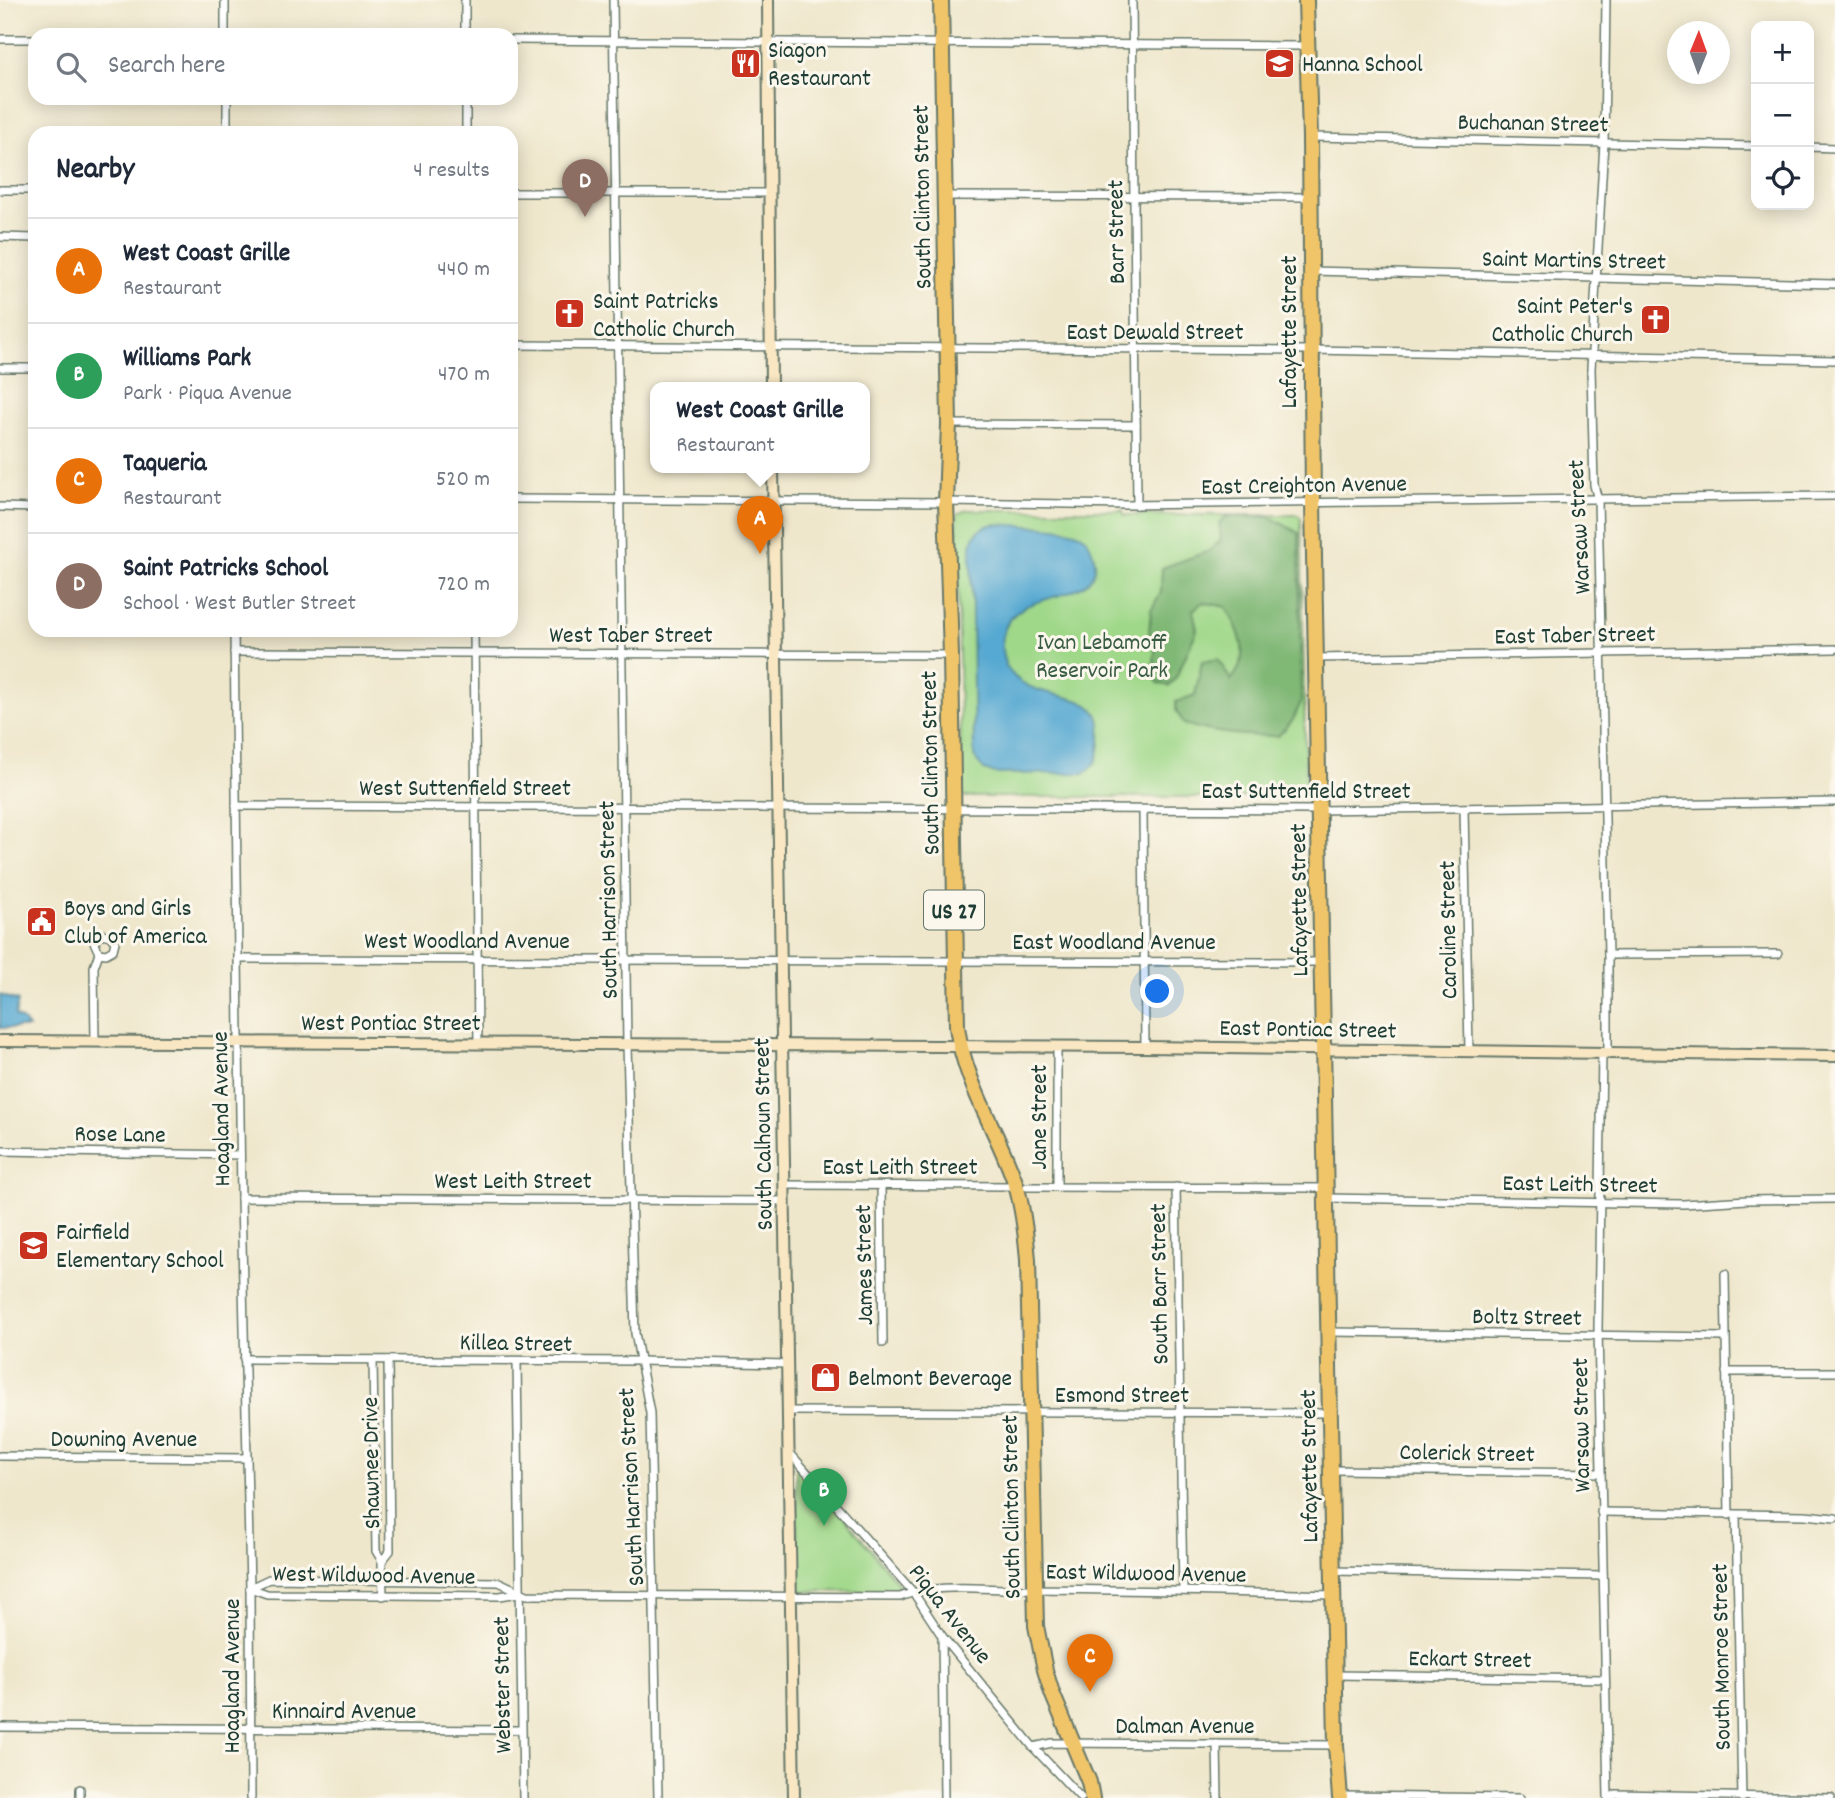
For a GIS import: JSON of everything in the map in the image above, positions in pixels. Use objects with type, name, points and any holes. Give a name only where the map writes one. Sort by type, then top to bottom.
[{"type":"highway","name":"South Clinton Street","points":[[941,0],[955,1002],[960,1047],[975,1093],[1021,1186],[1027,1249],[1037,1626],[1045,1670],[1092,1798]]},
{"type":"highway","name":"Lafayette Street","points":[[1306,0],[1325,1193],[1336,1745],[1340,1797]]},
{"type":"street","points":[[225,0],[225,28]]},
{"type":"street","points":[[465,0],[465,28]]},
{"type":"street","name":"South Harrison Street","points":[[614,0],[627,1045],[635,1333],[650,1413],[658,1798]]},
{"type":"street","points":[[768,0],[767,193],[771,382]]},
{"type":"street","name":"Barr Street","points":[[1132,0],[1137,505]]},
{"type":"street","name":"Warsaw Street","points":[[1606,0],[1604,143],[1592,356],[1594,485],[1598,500],[1608,956],[1598,1336],[1609,1798]]},
{"type":"street","points":[[0,39],[28,39]]},
{"type":"street","points":[[518,40],[1307,46]]},
{"type":"street","points":[[227,105],[227,126]]},
{"type":"street","points":[[466,105],[466,126]]},
{"type":"street","name":"Buchanan Street","points":[[1310,137],[1751,146]]},
{"type":"street","points":[[1814,147],[1835,148]]},
{"type":"street","points":[[0,190],[28,190]]},
{"type":"street","points":[[518,193],[767,193]]},
{"type":"street","points":[[944,196],[1309,197]]},
{"type":"street","points":[[0,237],[28,237]]},
{"type":"street","name":"Saint Martins Street","points":[[1311,271],[1835,284]]},
{"type":"street","name":"East Dewald Street","points":[[518,345],[1135,351],[1311,350],[1835,360]]},
{"type":"street","points":[[0,368],[28,368]]},
{"type":"street","points":[[948,424],[1136,425]]},
{"type":"street","name":"South Calhoun Street","points":[[773,473],[794,1798]]},
{"type":"street","name":"East Creighton Avenue","points":[[518,499],[1137,505],[1835,496]]},
{"type":"street","points":[[0,507],[28,508]]},
{"type":"street","name":"Hoagland Avenue","points":[[234,637],[238,1042],[250,1588],[250,1798]]},
{"type":"street","points":[[474,637],[478,1044]]},
{"type":"street","name":"East Taber Street","points":[[1316,658],[1835,649]]},
{"type":"street","name":"West Taber Street","points":[[234,652],[776,654]]},
{"type":"street","points":[[776,654],[951,655]]},
{"type":"street","name":"East Suttenfield Street","points":[[778,807],[1318,810],[1835,802]]},
{"type":"street","name":"West Suttenfield Street","points":[[236,806],[778,807]]},
{"type":"street","name":"Caroline Street","points":[[1464,809],[1469,1051]]},
{"type":"street","points":[[1143,810],[1145,1047]]},
{"type":"street","points":[[95,1041],[94,967],[99,953]]},
{"type":"street","points":[[1608,956],[1778,954]]},
{"type":"street","name":"West Woodland Avenue","points":[[238,959],[780,960]]},
{"type":"street","name":"East Woodland Avenue","points":[[780,960],[1322,962]]},
{"type":"street","name":"West Pontiac Street","points":[[0,1041],[781,1046]]},
{"type":"street","name":"East Pontiac Street","points":[[781,1046],[1145,1047],[1835,1056]]},
{"type":"street","name":"Jane Street","points":[[1057,1047],[1057,1187]]},
{"type":"street","name":"Rose Lane","points":[[0,1151],[240,1155]]},
{"type":"street","name":"East Leith Street","points":[[784,1185],[1176,1187],[1683,1204],[1835,1199]]},
{"type":"street","name":"James Street","points":[[881,1186],[883,1343]]},
{"type":"street","name":"South Barr Street","points":[[1176,1187],[1183,1590]]},
{"type":"street","name":"West Leith Street","points":[[241,1198],[785,1201]]},
{"type":"street","name":"South Monroe Street","points":[[1725,1274],[1726,1371],[1742,1797]]},
{"type":"street","name":"Boltz Street","points":[[1329,1332],[1725,1337]]},
{"type":"street","name":"Killea Street","points":[[244,1359],[787,1364]]},
{"type":"street","name":"Shawnee Drive","points":[[373,1360],[376,1551],[382,1561],[383,1595]]},
{"type":"street","name":"Shawnee Drive","points":[[382,1561],[390,1550],[388,1360]]},
{"type":"street","name":"Webster Street","points":[[517,1361],[523,1798]]},
{"type":"street","points":[[1726,1371],[1835,1372]]},
{"type":"street","name":"Esmond Street","points":[[788,1411],[1330,1413]]},
{"type":"street","name":"Piqua Avenue","points":[[789,1452],[913,1591],[942,1636],[1033,1747],[1081,1798]]},
{"type":"street","name":"Downing Avenue","points":[[0,1456],[247,1458]]},
{"type":"street","points":[[375,1458],[389,1458]]},
{"type":"street","name":"Colerick Street","points":[[1332,1470],[1601,1473]]},
{"type":"street","points":[[375,1481],[390,1481]]},
{"type":"street","points":[[1601,1512],[1805,1515],[1835,1518]]},
{"type":"street","points":[[1333,1572],[1603,1576]]},
{"type":"street","name":"West Wildwood Avenue","points":[[250,1588],[269,1579],[382,1580],[499,1582],[527,1595],[791,1597]]},
{"type":"street","name":"West Wildwood Avenue","points":[[250,1588],[267,1594],[500,1595],[520,1592]]},
{"type":"street","name":"East Wildwood Avenue","points":[[791,1597],[900,1597],[913,1591],[1035,1589],[1333,1595]]},
{"type":"street","points":[[942,1636],[944,1798]]},
{"type":"street","name":"Eckart Street","points":[[1335,1675],[1605,1679]]},
{"type":"street","name":"Kinnaird Avenue","points":[[0,1727],[520,1730]]},
{"type":"street","name":"Dalman Avenue","points":[[1033,1747],[1052,1743],[1336,1745]]},
{"type":"street","points":[[1217,1744],[1218,1798]]},
{"type":"street","points":[[1609,1798],[1616,1794],[1831,1798]]},
{"type":"street","points":[[1340,1797],[1520,1798]]},
{"type":"green space","name":"Ivan Lebamoff Reservoir Park","points":[[967,510],[1123,510],[1124,515],[1298,515],[1301,518],[1306,797],[961,797],[957,514]]},
{"type":"green space","points":[[1227,516],[1270,517],[1299,533],[1301,702],[1293,720],[1278,736],[1231,734],[1184,724],[1176,710],[1176,702],[1195,695],[1202,662],[1218,659],[1231,680],[1237,671],[1241,662],[1242,643],[1226,607],[1203,602],[1193,610],[1197,630],[1176,678],[1169,686],[1158,683],[1153,672],[1155,651],[1149,632],[1151,610],[1161,592],[1162,568],[1209,551],[1221,540],[1219,523]]},
{"type":"green space","points":[[803,1467],[898,1583],[899,1589],[895,1592],[800,1591],[796,1469]]},
{"type":"water","points":[[996,524],[1068,530],[1085,537],[1093,552],[1095,569],[1087,583],[1073,591],[1036,602],[1015,614],[1007,623],[1002,644],[1005,664],[1016,678],[1041,691],[1081,702],[1098,716],[1098,756],[1095,764],[1084,773],[995,774],[984,770],[974,757],[971,546],[979,530]]},
{"type":"water","points":[[0,995],[18,1001],[15,1016],[28,1028],[0,1028]]},
{"type":"place","name":"Siagon Restaurant","points":[[745,63]]},
{"type":"place","name":"Hanna School","points":[[1279,63]]},
{"type":"place","name":"Saint Patricks School","points":[[585,217]]},
{"type":"place","name":"Saint Patricks Catholic Church","points":[[570,314]]},
{"type":"place","name":"Saint Peter's Catholic Church","points":[[1656,319]]},
{"type":"place","name":"West Coast Grille","points":[[760,554]]},
{"type":"place","name":"Boys and Girls Club of America","points":[[41,921]]},
{"type":"place","name":"Fairfield Elementary School","points":[[33,1245]]},
{"type":"place","name":"Belmont Beverage","points":[[825,1377]]},
{"type":"place","name":"Williams Park","points":[[824,1526]]},
{"type":"place","name":"Taqueria","points":[[1090,1692]]}]
